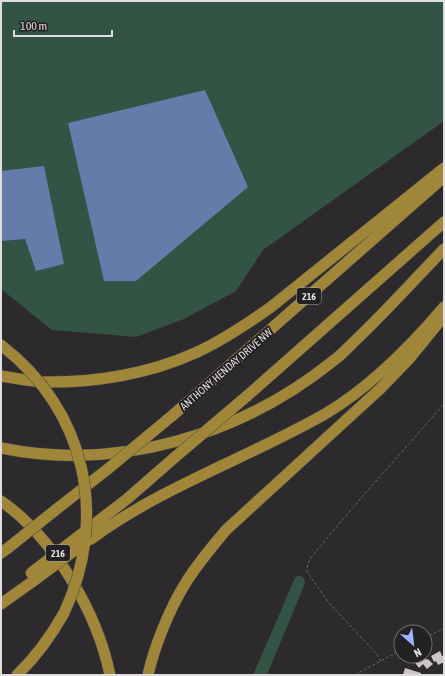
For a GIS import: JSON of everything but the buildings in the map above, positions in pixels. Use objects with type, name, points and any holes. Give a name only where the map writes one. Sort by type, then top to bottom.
[{"type":"highway","points":[[1,376],[42,382],[106,378],[170,363],[196,353],[246,325],[271,307],[444,168]]},
{"type":"highway","name":"ANTHONY HENDAY DRIVE NW","points":[[4,550],[109,468],[173,415],[444,177]]},
{"type":"highway","name":"216","points":[[1,596],[34,576],[87,535],[444,222]]},
{"type":"highway","points":[[1,448],[34,454],[102,455],[175,443],[246,417],[271,404],[305,382],[334,360],[368,328],[444,249]]},
{"type":"highway","points":[[87,535],[180,485],[326,413],[356,393],[379,374],[408,347],[444,307]]},
{"type":"highway","points":[[148,675],[150,663],[160,638],[185,584],[205,555],[222,535],[381,388],[409,359],[444,316]]},
{"type":"highway","points":[[1,345],[23,364],[49,393],[67,424],[81,463],[86,495],[86,538],[79,575],[73,595],[54,631],[38,653],[17,675]]},
{"type":"highway","points":[[1,501],[38,534],[63,567],[83,601],[92,621],[110,675]]},
{"type":"highway","points":[[1,604],[34,576]]},
{"type":"path","points":[[381,661],[375,652],[329,603],[307,572],[307,567],[313,555],[444,404]]},
{"type":"path","points":[[433,634],[444,628]]},
{"type":"path","points":[[355,675],[393,654]]},
{"type":"green space","points":[[1,1],[444,1],[444,121],[263,250],[236,291],[184,319],[136,337],[52,330],[1,289]]},
{"type":"green space","points":[[299,575],[304,578],[305,583],[267,675],[253,675],[295,578]]},
{"type":"water","points":[[205,90],[248,187],[136,281],[104,281],[68,123]]},
{"type":"water","points":[[44,166],[64,264],[36,271],[25,239],[1,241],[1,171]]}]
